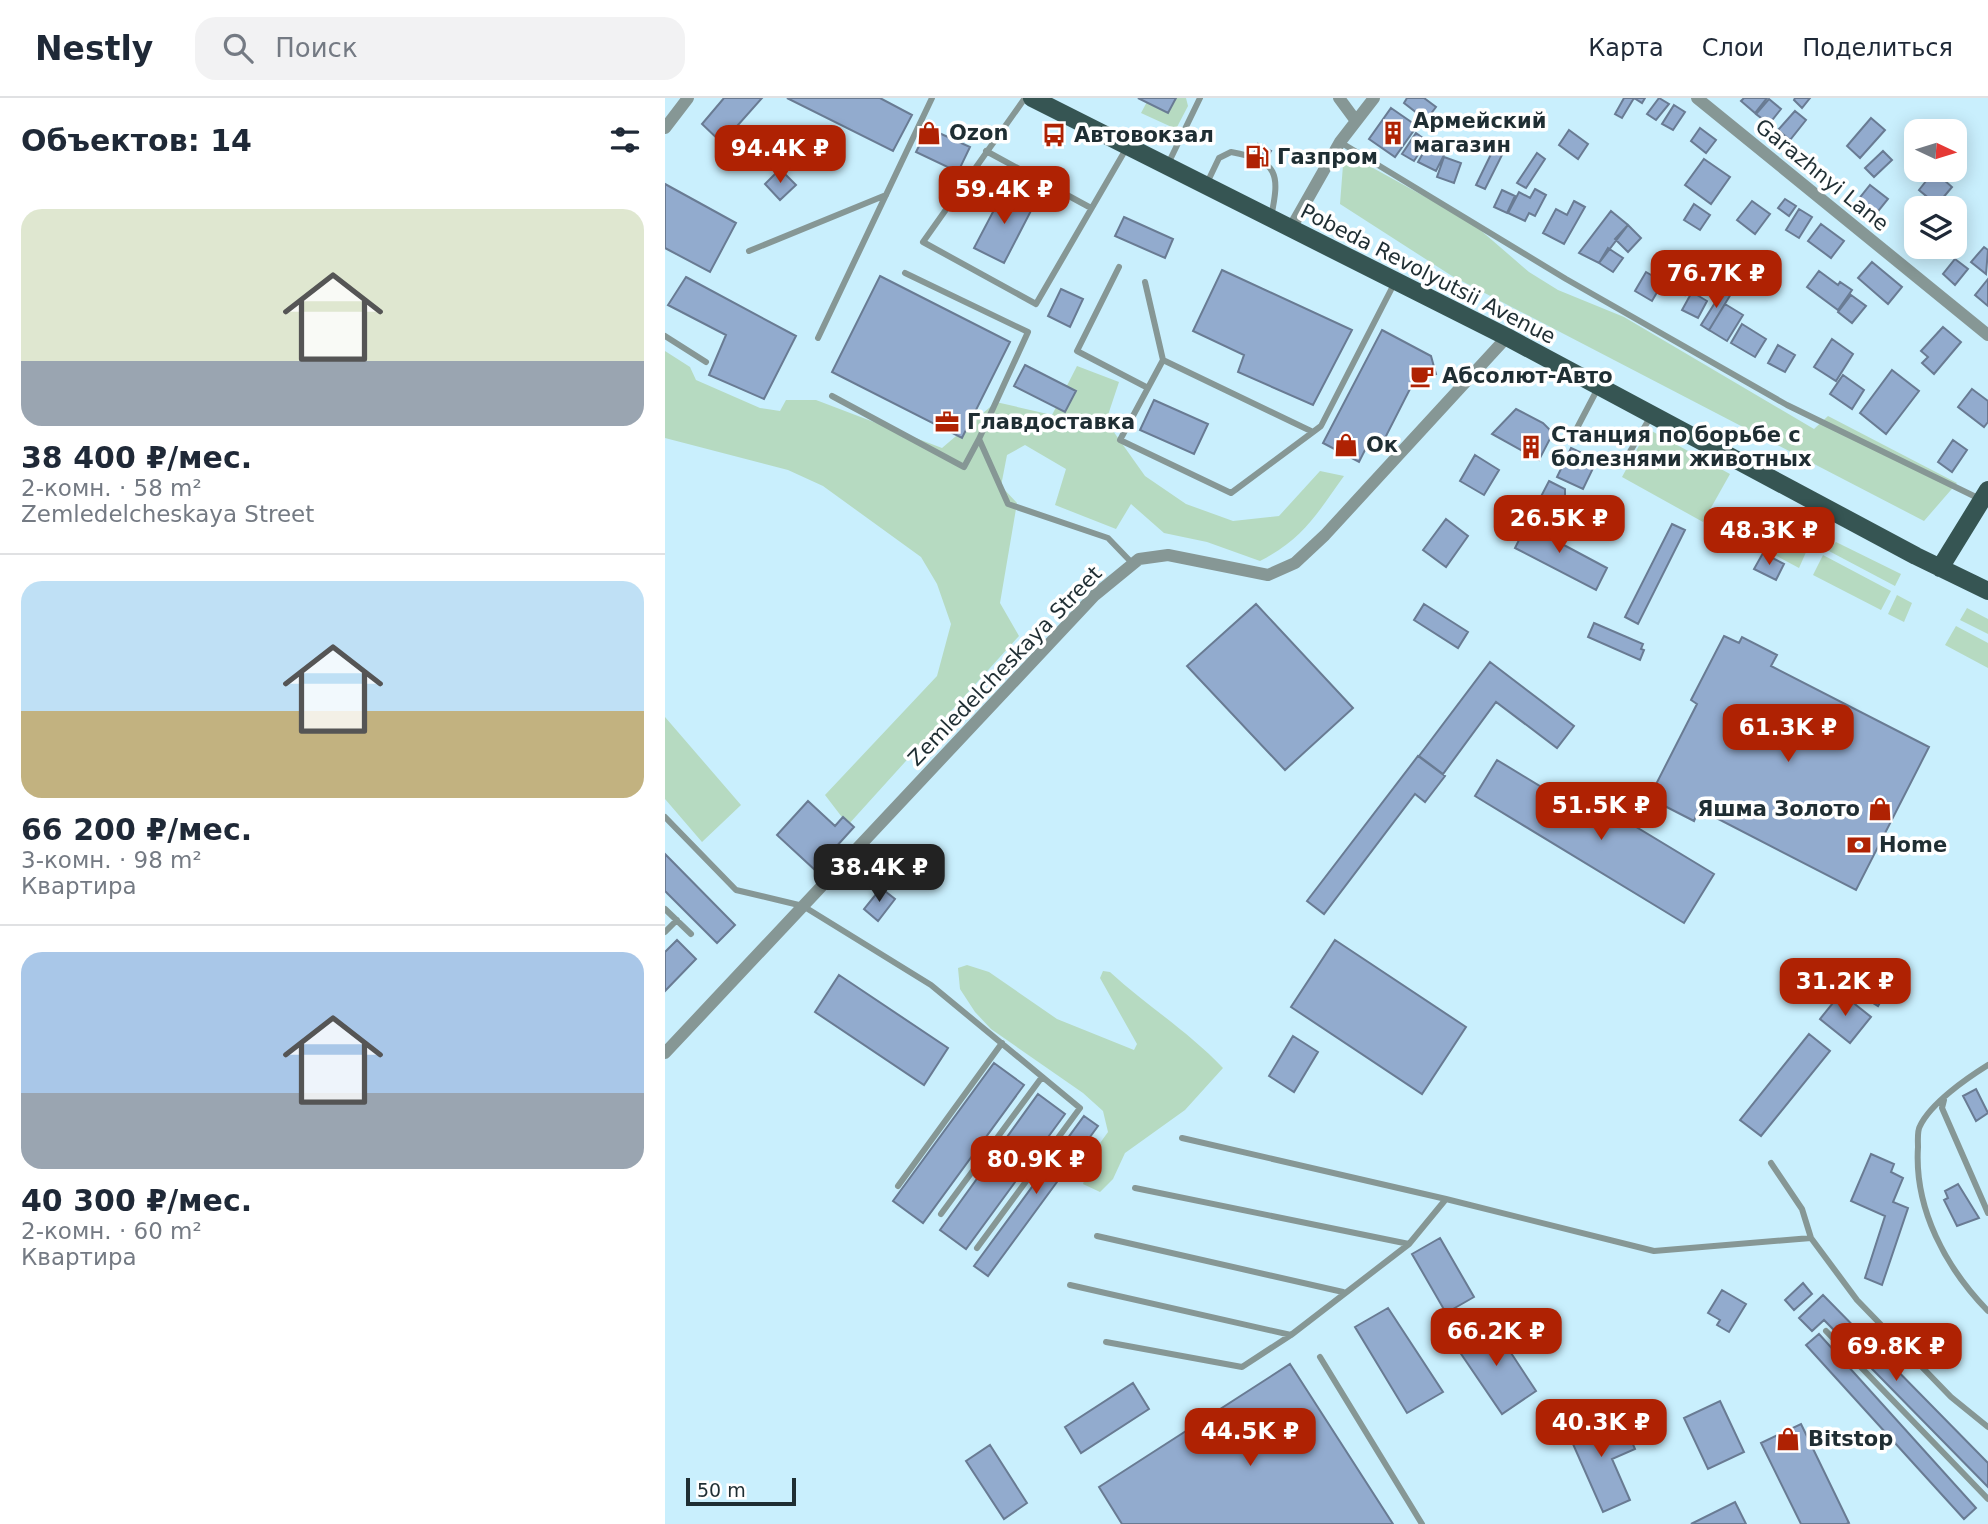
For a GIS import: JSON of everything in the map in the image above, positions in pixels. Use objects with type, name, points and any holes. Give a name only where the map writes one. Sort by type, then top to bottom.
[{"type":"main road","name":"Pobeda Revolyutsii Avenue","points":[[1045,101],[1290,230],[1507,337],[1988,591]]},
{"type":"main road","points":[[1940,568],[1984,495]]},
{"type":"street","points":[[665,128],[688,98]]},
{"type":"street","points":[[1339,98],[1356,121]]},
{"type":"street","points":[[1290,230],[1340,142],[1374,98]]},
{"type":"street","name":"Garazhnyi Lane","points":[[1697,98],[1988,335]]},
{"type":"street","name":"Zemledelcheskaya Street","points":[[665,1053],[1095,595],[1139,559],[1168,555],[1268,575],[1295,564],[1507,337]]},
{"type":"lane","points":[[818,338],[932,98]]},
{"type":"lane","points":[[1025,98],[923,242],[1036,304],[1127,146]]},
{"type":"lane","points":[[1167,166],[1200,98]]},
{"type":"lane","points":[[1340,142],[1566,279],[1787,405],[1984,495]]},
{"type":"lane","points":[[986,151],[1091,208]]},
{"type":"lane","points":[[1205,186],[1219,158],[1231,152],[1245,154],[1272,169],[1278,183],[1271,219]]},
{"type":"lane","points":[[749,251],[886,195]]},
{"type":"lane","points":[[1119,267],[1077,351],[1148,388]]},
{"type":"lane","points":[[832,396],[964,467],[1028,332],[905,273]]},
{"type":"lane","points":[[1145,282],[1163,360],[1120,440],[1231,493],[1321,426],[1396,280]]},
{"type":"lane","points":[[665,336],[706,362]]},
{"type":"lane","points":[[1163,360],[1313,432]]},
{"type":"lane","points":[[1577,428],[1599,387]]},
{"type":"lane","points":[[1627,455],[1652,415]]},
{"type":"lane","points":[[979,439],[1008,504],[1108,538],[1133,564]]},
{"type":"lane","points":[[665,817],[736,890],[803,906],[932,985],[1080,1108],[977,1248]]},
{"type":"lane","points":[[665,909],[691,934]]},
{"type":"lane","points":[[665,932],[677,920]]},
{"type":"lane","points":[[898,1186],[1002,1044]]},
{"type":"lane","points":[[1988,1065],[1944,1098],[1919,1127],[1916,1174],[1935,1237],[1964,1287],[1988,1311]]},
{"type":"lane","points":[[941,1214],[1042,1077]]},
{"type":"lane","points":[[1944,1098],[1942,1108],[1988,1213]]},
{"type":"lane","points":[[1182,1138],[1654,1251],[1811,1238]]},
{"type":"lane","points":[[1771,1163],[1803,1209],[1811,1238],[1857,1300],[1951,1397],[1988,1427]]},
{"type":"lane","points":[[1135,1188],[1409,1244]]},
{"type":"lane","points":[[1106,1342],[1242,1367],[1291,1335],[1343,1292],[1409,1244],[1445,1199]]},
{"type":"lane","points":[[1097,1236],[1343,1292]]},
{"type":"lane","points":[[1070,1285],[1291,1335]]},
{"type":"lane","points":[[1826,1331],[1988,1499]]},
{"type":"lane","points":[[1320,1357],[1422,1524]]},
{"type":"green space","points":[[1149,98],[1186,98],[1188,106],[1176,129],[1141,113]]},
{"type":"green space","points":[[1344,152],[1471,222],[1529,272],[1558,290],[1624,317],[1814,429],[1828,416],[1957,483],[1924,521],[1452,276],[1340,204]]},
{"type":"green space","points":[[665,351],[690,367],[696,380],[760,408],[780,411],[786,400],[816,400],[942,448],[996,402],[1052,415],[1077,366],[1119,382],[1106,421],[1145,476],[1186,504],[1233,521],[1279,516],[1320,471],[1344,476],[1299,534],[1260,561],[1207,542],[1164,533],[1131,504],[1116,529],[1055,505],[1066,469],[1025,445],[1007,455],[1001,486],[1017,503],[1000,603],[1019,636],[848,825],[825,795],[937,676],[951,624],[937,584],[921,557],[823,486],[788,470],[665,438]]},
{"type":"green space","points":[[1648,429],[1730,474],[1703,522],[1622,477]]},
{"type":"green space","points":[[1791,520],[1799,520],[1813,529],[1813,544],[1779,526]]},
{"type":"green space","points":[[1774,533],[1807,550],[1799,568],[1762,548]]},
{"type":"green space","points":[[1836,542],[1901,574],[1895,586],[1827,550]]},
{"type":"green space","points":[[1823,555],[1891,591],[1881,610],[1813,575]]},
{"type":"green space","points":[[1897,595],[1912,603],[1904,622],[1888,614]]},
{"type":"green space","points":[[1967,608],[1988,619],[1988,634],[1960,620]]},
{"type":"green space","points":[[1956,626],[1988,643],[1988,668],[1945,645]]},
{"type":"green space","points":[[665,717],[741,805],[702,842],[665,799]]},
{"type":"green space","points":[[967,965],[989,972],[1057,1019],[1134,1050],[1137,1044],[1100,978],[1103,971],[1110,972],[1196,1042],[1223,1068],[1185,1110],[1125,1153],[1113,1179],[1100,1192],[1083,1184],[1095,1150],[1108,1132],[1103,1111],[1083,1093],[991,1029],[975,1012],[960,989],[958,968]]},
{"type":"building","points":[[724,98],[762,98],[722,143],[702,124]]},
{"type":"building","points":[[787,98],[880,98],[912,115],[893,151]]},
{"type":"building","points":[[1138,98],[1176,98],[1168,113]]},
{"type":"building","points":[[1407,98],[1424,98],[1436,107],[1426,120],[1404,103]]},
{"type":"building","points":[[1624,98],[1634,98],[1622,118],[1615,114]]},
{"type":"building","points":[[1659,98],[1669,104],[1656,120],[1647,114]]},
{"type":"building","points":[[1744,98],[1767,98],[1755,113],[1741,101]]},
{"type":"building","points":[[1795,98],[1810,98],[1802,108]]},
{"type":"building","points":[[1769,99],[1781,109],[1769,124],[1756,114]]},
{"type":"building","points":[[1674,105],[1685,112],[1673,130],[1662,124]]},
{"type":"building","name":"Армейский магазин","points":[[1391,108],[1417,126],[1395,157],[1369,139]]},
{"type":"building","points":[[1795,111],[1806,120],[1790,140],[1778,130]]},
{"type":"building","points":[[1871,118],[1885,130],[1860,158],[1847,146]]},
{"type":"building","points":[[928,128],[970,147],[958,172],[916,152]]},
{"type":"building","points":[[1700,128],[1716,140],[1706,153],[1691,141]]},
{"type":"building","points":[[1569,130],[1588,144],[1578,159],[1559,145]]},
{"type":"building","points":[[1416,133],[1427,141],[1414,161],[1402,154]]},
{"type":"building","points":[[1258,144],[1271,151],[1265,161],[1253,155]]},
{"type":"building","points":[[1427,146],[1444,155],[1436,171],[1418,162]]},
{"type":"building","points":[[1495,146],[1504,151],[1485,189],[1476,185]]},
{"type":"building","points":[[1883,151],[1892,160],[1874,177],[1865,168]]},
{"type":"building","points":[[1537,153],[1545,159],[1526,188],[1517,183]]},
{"type":"building","points":[[1444,157],[1461,163],[1454,183],[1437,177]]},
{"type":"building","points":[[1704,159],[1730,177],[1711,204],[1685,185]]},
{"type":"building","points":[[780,169],[796,185],[780,200],[765,184]]},
{"type":"building","points":[[1925,182],[1946,182],[1952,187],[1944,196],[1926,196],[1919,190]]},
{"type":"building","points":[[665,184],[736,223],[710,272],[665,248]]},
{"type":"building","points":[[1870,185],[1888,199],[1875,215],[1858,200]]},
{"type":"building","points":[[1005,189],[1034,205],[1004,263],[974,248]]},
{"type":"building","points":[[1535,189],[1546,195],[1535,216],[1529,213],[1525,221],[1508,213],[1519,192],[1530,198]]},
{"type":"building","points":[[1502,190],[1515,196],[1507,213],[1494,207]]},
{"type":"building","points":[[1785,199],[1796,206],[1789,216],[1778,208]]},
{"type":"building","points":[[1574,201],[1585,207],[1564,244],[1543,233],[1556,209],[1567,215]]},
{"type":"building","points":[[1752,201],[1770,214],[1755,234],[1737,220]]},
{"type":"building","points":[[1694,204],[1710,215],[1700,230],[1684,220]]},
{"type":"building","points":[[1799,209],[1812,217],[1799,238],[1786,230]]},
{"type":"building","points":[[1611,211],[1628,225],[1599,263],[1579,253]]},
{"type":"building","points":[[1124,217],[1173,239],[1165,258],[1115,236]]},
{"type":"building","points":[[1821,224],[1844,241],[1831,258],[1808,241]]},
{"type":"building","points":[[1628,225],[1641,238],[1628,252],[1615,239]]},
{"type":"building","points":[[1984,247],[1988,250],[1986,274],[1971,262]]},
{"type":"building","points":[[1608,248],[1623,258],[1613,272],[1599,263]]},
{"type":"building","points":[[1955,259],[1968,269],[1955,285],[1943,274]]},
{"type":"building","points":[[1688,260],[1703,273],[1685,295],[1669,281]]},
{"type":"building","points":[[1872,262],[1902,287],[1888,304],[1858,278]]},
{"type":"building","points":[[1711,266],[1725,274],[1713,295],[1699,286]]},
{"type":"building","points":[[1222,270],[1352,330],[1313,405],[1238,372],[1244,355],[1193,331]]},
{"type":"building","points":[[1819,271],[1838,285],[1840,282],[1852,290],[1838,310],[1807,287]]},
{"type":"building","points":[[1646,272],[1663,282],[1652,301],[1635,291]]},
{"type":"building","points":[[880,276],[1010,342],[962,438],[832,372]]},
{"type":"building","points":[[686,277],[796,336],[764,399],[709,375],[726,335],[668,305]]},
{"type":"building","points":[[1988,279],[1988,306],[1975,295]]},
{"type":"building","points":[[1061,289],[1083,299],[1070,327],[1048,316]]},
{"type":"building","points":[[1723,290],[1731,294],[1709,330],[1701,325]]},
{"type":"building","points":[[1692,292],[1707,301],[1698,318],[1682,310]]},
{"type":"building","points":[[1851,295],[1866,306],[1852,323],[1838,312]]},
{"type":"building","points":[[1725,304],[1743,315],[1727,341],[1709,330]]},
{"type":"building","points":[[1742,324],[1766,339],[1755,357],[1731,343]]},
{"type":"building","points":[[1943,327],[1961,342],[1934,374],[1922,363],[1928,357],[1921,351]]},
{"type":"building","name":"Абсолют-Авто","points":[[1382,330],[1431,356],[1436,374],[1414,381],[1383,442],[1372,436],[1359,462],[1323,443]]},
{"type":"building","points":[[1832,339],[1853,354],[1836,381],[1814,367]]},
{"type":"building","points":[[1778,345],[1795,355],[1785,372],[1768,363]]},
{"type":"building","points":[[1025,365],[1076,391],[1065,412],[1014,386]]},
{"type":"building","points":[[1892,370],[1919,391],[1886,434],[1860,413]]},
{"type":"building","points":[[1843,375],[1864,390],[1852,409],[1830,394]]},
{"type":"building","points":[[1972,389],[1988,401],[1988,422],[1984,427],[1958,407]]},
{"type":"building","points":[[1154,400],[1208,424],[1194,454],[1140,430]]},
{"type":"building","name":"Станция по борьбе с болезнями животных","points":[[1516,409],[1543,423],[1553,433],[1539,460],[1492,434]]},
{"type":"building","points":[[1953,440],[1967,450],[1952,472],[1938,462]]},
{"type":"building","points":[[1571,448],[1597,460],[1583,489],[1557,477]]},
{"type":"building","points":[[1475,455],[1499,470],[1484,495],[1460,481]]},
{"type":"building","points":[[1549,481],[1565,489],[1565,495],[1578,503],[1566,527],[1534,510]]},
{"type":"building","points":[[1530,518],[1551,529],[1547,536],[1607,568],[1596,590],[1515,548]]},
{"type":"building","points":[[1446,519],[1468,536],[1446,567],[1423,550]]},
{"type":"building","points":[[1672,524],[1685,530],[1638,624],[1625,617]]},
{"type":"building","points":[[1763,553],[1784,564],[1776,580],[1754,569]]},
{"type":"building","points":[[1256,604],[1353,708],[1285,770],[1187,666]]},
{"type":"building","points":[[1424,604],[1468,632],[1458,648],[1414,620]]},
{"type":"building","points":[[1594,623],[1643,644],[1640,660],[1588,637]]},
{"type":"building","points":[[1724,636],[1739,643],[1742,637],[1777,655],[1771,666],[1929,747],[1856,890],[1699,809],[1694,821],[1649,798],[1697,704],[1691,700]]},
{"type":"building","points":[[1490,662],[1574,726],[1557,748],[1496,702],[1443,774],[1419,756]]},
{"type":"building","points":[[1418,756],[1445,776],[1425,802],[1415,794],[1324,914],[1307,901]]},
{"type":"building","points":[[1497,760],[1591,817],[1598,804],[1714,874],[1684,923],[1475,796]]},
{"type":"building","points":[[808,801],[835,826],[843,817],[854,827],[815,870],[777,835]]},
{"type":"building","points":[[665,854],[735,925],[717,943],[665,891]]},
{"type":"building","points":[[881,888],[895,899],[878,921],[864,909]]},
{"type":"building","points":[[677,940],[696,959],[665,991],[665,952]]},
{"type":"building","points":[[1335,940],[1466,1027],[1422,1094],[1291,1007]]},
{"type":"building","points":[[1879,961],[1898,972],[1878,1006],[1860,995]]},
{"type":"building","points":[[839,975],[948,1048],[924,1085],[815,1012]]},
{"type":"building","points":[[1841,993],[1871,1017],[1850,1043],[1820,1019]]},
{"type":"building","points":[[1809,1034],[1830,1051],[1761,1136],[1740,1120]]},
{"type":"building","points":[[1293,1036],[1318,1052],[1294,1092],[1269,1076]]},
{"type":"building","points":[[994,1063],[1024,1085],[923,1223],[893,1201]]},
{"type":"building","points":[[1976,1089],[1988,1113],[1976,1121],[1963,1096]]},
{"type":"building","points":[[1038,1094],[1065,1114],[966,1249],[940,1230]]},
{"type":"building","points":[[1084,1116],[1098,1126],[988,1276],[974,1266]]},
{"type":"building","points":[[1871,1154],[1894,1164],[1891,1172],[1903,1178],[1893,1202],[1908,1208],[1882,1285],[1865,1278],[1885,1216],[1851,1201]]},
{"type":"building","points":[[1958,1184],[1979,1218],[1957,1226],[1944,1200],[1948,1198],[1945,1191]]},
{"type":"building","points":[[1440,1238],[1474,1297],[1446,1313],[1412,1254]]},
{"type":"building","points":[[1803,1283],[1812,1294],[1794,1310],[1785,1300]]},
{"type":"building","points":[[1722,1290],[1746,1304],[1729,1332],[1717,1325],[1720,1320],[1708,1313]]},
{"type":"building","points":[[1823,1295],[1988,1463],[1988,1487],[1824,1320],[1812,1331],[1799,1318]]},
{"type":"building","points":[[1388,1308],[1443,1392],[1407,1413],[1355,1327]]},
{"type":"building","points":[[1490,1321],[1536,1391],[1502,1414],[1455,1345]]},
{"type":"building","points":[[1819,1334],[1976,1508],[1964,1519],[1806,1345]]},
{"type":"building","points":[[1290,1364],[1393,1524],[1122,1524],[1099,1487]]},
{"type":"building","points":[[1133,1383],[1149,1409],[1081,1453],[1065,1427]]},
{"type":"building","points":[[1720,1401],[1744,1452],[1708,1469],[1684,1418]]},
{"type":"building","points":[[1592,1415],[1602,1436],[1625,1426],[1635,1449],[1612,1459],[1630,1500],[1603,1512],[1565,1426]]},
{"type":"building","points":[[1801,1424],[1849,1523],[1801,1524],[1761,1443]]},
{"type":"building","points":[[990,1445],[1027,1503],[1004,1519],[966,1461]]},
{"type":"building","points":[[1735,1502],[1746,1524],[1691,1524]]},
{"type":"place","name":"Ozon","points":[[929,133]]},
{"type":"place","name":"Армейский магазин","points":[[1393,133]]},
{"type":"place","name":"Автовокзал","points":[[1054,135]]},
{"type":"place","name":"Газпром","points":[[1257,157]]},
{"type":"place","name":"Абсолют-Авто","points":[[1422,376]]},
{"type":"place","name":"Главдоставка","points":[[947,422]]},
{"type":"place","name":"Ок","points":[[1346,445]]},
{"type":"place","name":"Станция по борьбе с болезнями животных","points":[[1531,447]]},
{"type":"place","name":"Яшма Золото","points":[[1880,809]]},
{"type":"place","name":"Home","points":[[1859,845]]},
{"type":"place","name":"Bitstop","points":[[1788,1439]]}]
